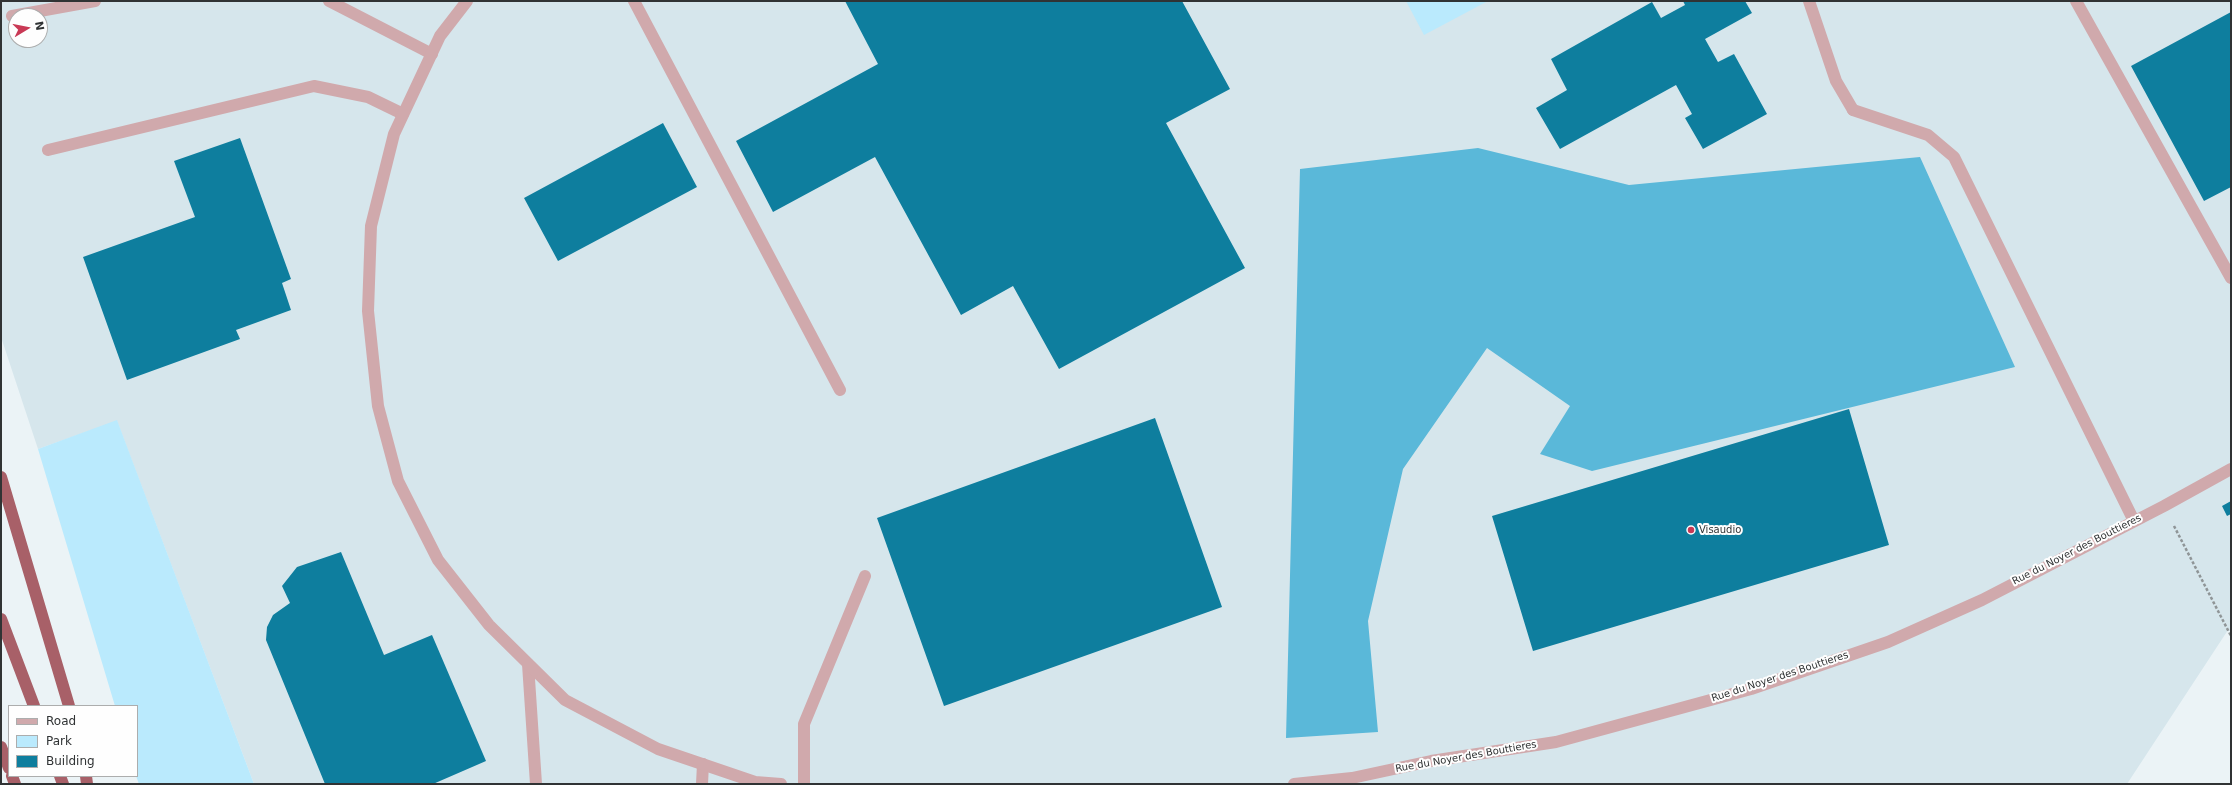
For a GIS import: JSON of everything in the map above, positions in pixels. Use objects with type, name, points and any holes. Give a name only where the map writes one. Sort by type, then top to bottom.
[{"type":"highway","points":[[1,477],[69,705]]},
{"type":"highway","points":[[1,619],[34,705]]},
{"type":"highway","points":[[1,747],[8,765]]},
{"type":"street","points":[[48,9],[95,1]]},
{"type":"street","points":[[329,1],[432,54]]},
{"type":"street","points":[[467,1],[440,36],[394,134],[370,226],[368,311],[378,406],[398,481],[438,560],[489,626],[565,700],[658,748],[755,782],[781,784]]},
{"type":"street","points":[[634,1],[840,390]]},
{"type":"street","points":[[1809,1],[1836,81],[1853,110],[1928,135],[1954,158],[2134,521]]},
{"type":"street","points":[[2076,1],[2231,278]]},
{"type":"street","points":[[48,150],[314,86],[368,97],[403,114]]},
{"type":"street","name":"Rue du Noyer des Bouttieres","points":[[1294,784],[1352,778],[1431,761],[1556,742],[1752,689],[1888,642],[1982,600],[2164,506],[2231,469]]},
{"type":"street","points":[[804,784],[804,724],[865,576]]},
{"type":"street","points":[[528,664],[536,784]]},
{"type":"street","points":[[702,784],[704,764]]},
{"type":"path","points":[[2164,506],[2231,636]]},
{"type":"shaded area","points":[[1,1],[2231,1],[2231,631],[2228,630],[2127,784],[254,784],[117,421],[38,449],[1,337]]},
{"type":"shaded area","points":[[1478,148],[1629,185],[1920,157],[2015,367],[1592,471],[1540,454],[1570,406],[1487,348],[1403,469],[1368,621],[1378,732],[1286,738],[1300,169]]},
{"type":"green space","points":[[1406,1],[1488,1],[1424,35]]},
{"type":"green space","points":[[117,420],[254,784],[139,784],[136,777],[138,777],[138,705],[115,705],[38,449]]},
{"type":"building","points":[[845,1],[1182,1],[1230,89],[1166,123],[1245,268],[1059,369],[1013,286],[961,315],[875,157],[773,212],[736,141],[878,64]]},
{"type":"building","points":[[1683,1],[1745,1],[1752,13],[1705,39],[1718,62],[1734,54],[1767,114],[1703,149],[1685,118],[1692,114],[1676,85],[1560,149],[1536,108],[1567,90],[1551,59],[1652,2],[1661,18],[1685,5]]},
{"type":"building","points":[[2231,12],[2231,187],[2204,201],[2131,66]]},
{"type":"building","points":[[663,123],[697,187],[558,261],[524,198]]},
{"type":"building","points":[[240,138],[291,279],[282,283],[291,310],[236,330],[240,339],[127,380],[83,257],[195,217],[174,161]]},
{"type":"building","name":"Visaudio","points":[[1849,409],[1889,545],[1533,651],[1492,516]]},
{"type":"building","points":[[1155,418],[1222,607],[944,706],[877,518]]},
{"type":"building","points":[[2231,501],[2231,514],[2227,516],[2222,506]]},
{"type":"building","points":[[341,552],[384,655],[432,635],[486,761],[433,784],[325,784],[266,640],[267,627],[273,615],[290,603],[282,586],[297,567]]},
{"type":"place","name":"Visaudio","points":[[1691,530]]}]
